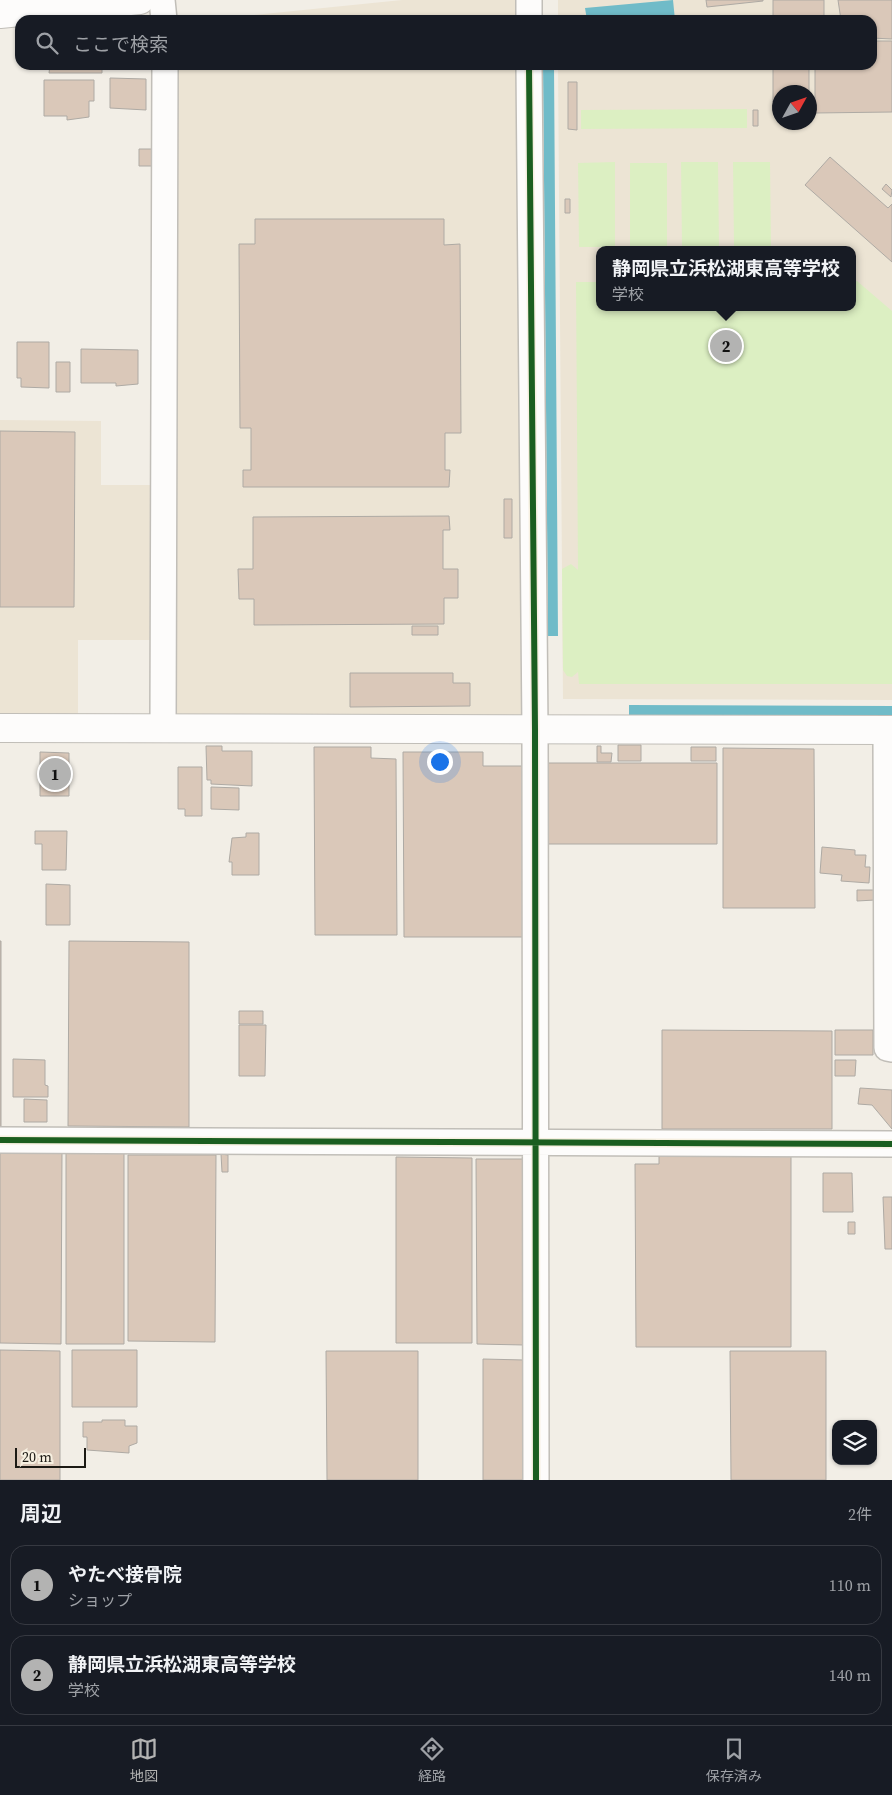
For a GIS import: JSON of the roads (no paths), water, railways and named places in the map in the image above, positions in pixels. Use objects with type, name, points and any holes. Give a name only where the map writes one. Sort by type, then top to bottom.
[{"type":"street","points":[[0,14],[140,0]]},
{"type":"street","points":[[162,0],[164,15]]},
{"type":"street","points":[[529,0],[529,15]]},
{"type":"street","points":[[162,729],[165,70]]},
{"type":"street","points":[[529,70],[534,730],[536,1480]]},
{"type":"street","points":[[0,728],[889,730],[887,1048],[892,1049]]},
{"type":"street","points":[[0,1140],[892,1144]]},
{"type":"water","points":[[673,0],[674,15],[586,15],[585,8]]},
{"type":"water","points":[[543,70],[554,70],[558,636],[548,636]]},
{"type":"water","points":[[629,705],[892,706],[892,716],[629,716]]},
{"type":"place","name":"静岡県立浜松湖東高等学校","points":[[726,346]]},
{"type":"place","name":"やたべ接骨院","points":[[55,774]]}]
